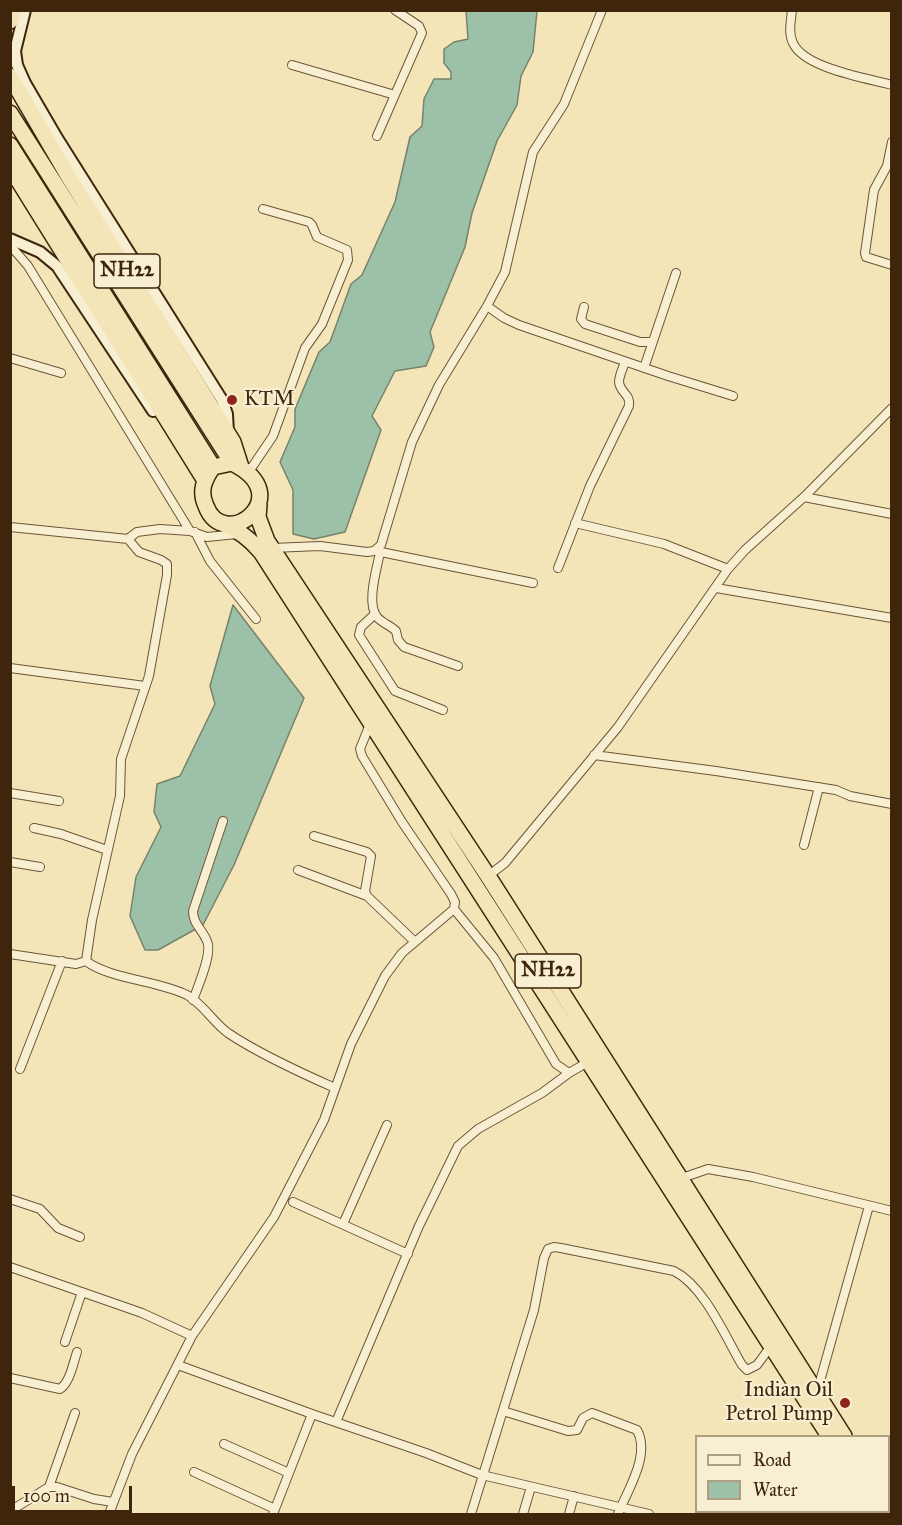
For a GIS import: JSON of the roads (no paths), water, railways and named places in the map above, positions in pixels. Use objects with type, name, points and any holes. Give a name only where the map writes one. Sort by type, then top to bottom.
[{"type":"highway","name":"NH22","points":[[10,76],[67,174],[229,435],[237,452],[240,468],[258,483],[258,517],[272,548],[488,876],[843,1435]]},
{"type":"highway","points":[[10,113],[204,418],[240,468],[209,473],[190,430],[10,146]]},
{"type":"highway","name":"NH22","points":[[10,167],[195,465],[209,473],[202,489],[204,504],[213,517],[242,533],[261,552],[828,1435]]},
{"type":"highway","points":[[222,523],[244,522],[259,505]]},
{"type":"street","points":[[377,136],[422,33],[419,26],[395,10]]},
{"type":"street","points":[[458,666],[404,647],[398,640],[396,631],[379,620],[372,600],[377,551],[386,533],[412,442],[439,385],[505,272],[533,152],[564,104],[602,10]]},
{"type":"street","points":[[792,10],[790,33],[793,44],[800,54],[817,64],[891,85]]},
{"type":"street","points":[[18,14],[15,51],[17,65],[25,83],[63,148],[222,400],[227,414],[229,435]]},
{"type":"street","points":[[292,65],[395,95]]},
{"type":"street","points":[[891,142],[887,166],[874,190],[865,253],[870,259],[891,265]]},
{"type":"street","points":[[240,468],[273,436],[305,348],[326,316],[349,253],[317,237],[309,222],[263,209]]},
{"type":"street","points":[[10,239],[40,252],[57,266],[177,446],[195,465]]},
{"type":"street","points":[[10,245],[28,266],[210,561],[256,619]]},
{"type":"street","points":[[644,368],[676,273]]},
{"type":"street","points":[[487,306],[519,325],[733,396]]},
{"type":"street","points":[[584,307],[581,319],[585,324],[640,342],[652,342]]},
{"type":"street","points":[[10,358],[61,373]]},
{"type":"street","points":[[558,568],[590,486],[629,406],[628,395],[622,389],[619,381],[625,362]]},
{"type":"street","points":[[488,876],[505,862],[618,727],[729,569],[745,550],[804,497],[891,408]]},
{"type":"street","points":[[804,497],[891,514]]},
{"type":"street","points":[[575,523],[664,544],[729,569]]},
{"type":"street","points":[[10,527],[128,539],[137,532],[160,530],[192,532],[207,537],[242,533]]},
{"type":"street","points":[[86,961],[87,944],[120,796],[121,759],[153,659],[168,570],[165,562],[139,552],[128,539]]},
{"type":"street","points":[[272,548],[311,545],[368,552],[377,551],[533,583]]},
{"type":"street","points":[[716,588],[891,618]]},
{"type":"street","points":[[375,614],[361,627],[359,635],[395,691],[443,710]]},
{"type":"street","points":[[10,668],[145,686]]},
{"type":"street","points":[[109,1515],[132,1454],[192,1336],[274,1217],[324,1120],[351,1044],[385,976],[394,962],[454,909],[455,902],[451,894],[396,814],[362,756],[360,749],[370,724]]},
{"type":"street","points":[[594,755],[819,787],[891,804]]},
{"type":"street","points":[[804,845],[819,787]]},
{"type":"street","points":[[10,793],[59,801]]},
{"type":"street","points":[[193,1000],[209,947],[195,924],[193,911],[224,821]]},
{"type":"street","points":[[34,828],[61,834],[107,850]]},
{"type":"street","points":[[314,836],[368,852],[371,856],[365,891],[415,942]]},
{"type":"street","points":[[10,862],[40,867]]},
{"type":"street","points":[[298,870],[368,896]]},
{"type":"street","points":[[454,909],[494,958],[556,1064],[569,1073]]},
{"type":"street","points":[[10,954],[76,964],[86,961],[114,973],[172,989],[193,1000],[230,1034],[297,1071],[335,1088]]},
{"type":"street","points":[[20,1069],[62,962]]},
{"type":"street","points":[[336,1422],[408,1254],[458,1146],[478,1129],[542,1093],[588,1062]]},
{"type":"street","points":[[343,1224],[387,1125]]},
{"type":"street","points":[[679,1179],[708,1169],[753,1177],[891,1211]]},
{"type":"street","points":[[10,1199],[40,1209],[58,1228],[80,1237]]},
{"type":"street","points":[[293,1202],[408,1254]]},
{"type":"street","points":[[816,1393],[869,1206]]},
{"type":"street","points":[[471,1515],[534,1310],[544,1258],[548,1249],[554,1247],[674,1271],[686,1276],[701,1294],[747,1370],[757,1365],[771,1346]]},
{"type":"street","points":[[10,1267],[142,1313],[192,1336]]},
{"type":"street","points":[[65,1342],[82,1292]]},
{"type":"street","points":[[10,1378],[60,1389],[64,1387],[77,1352]]},
{"type":"street","points":[[178,1365],[482,1475],[574,1496],[619,1512],[649,1515]]},
{"type":"street","points":[[503,1411],[568,1431],[578,1430],[583,1418],[592,1413],[637,1430],[640,1441],[638,1468],[619,1512]]},
{"type":"street","points":[[49,1487],[75,1413]]},
{"type":"street","points":[[194,1472],[274,1512],[312,1414]]},
{"type":"street","points":[[224,1444],[289,1473]]},
{"type":"street","points":[[523,1515],[531,1486]]},
{"type":"street","points":[[10,1511],[49,1487],[57,1487],[94,1500],[113,1502]]},
{"type":"street","points":[[569,1515],[574,1496]]},
{"type":"water","points":[[466,11],[537,11],[533,52],[521,76],[517,105],[497,141],[472,213],[465,247],[430,332],[434,347],[426,366],[395,371],[372,416],[381,430],[345,532],[314,539],[293,534],[293,490],[280,462],[295,427],[295,409],[319,352],[330,342],[351,284],[362,275],[395,202],[410,137],[422,126],[424,99],[434,79],[451,79],[451,72],[444,63],[444,49],[454,42],[468,39]]},
{"type":"water","points":[[233,605],[304,698],[234,865],[203,925],[158,950],[145,950],[130,916],[136,877],[161,827],[154,812],[157,784],[180,776],[215,704],[210,686]]},
{"type":"place","name":"KTM","points":[[232,400]]},
{"type":"place","name":"Indian Oil Petrol Pump","points":[[845,1403]]}]
